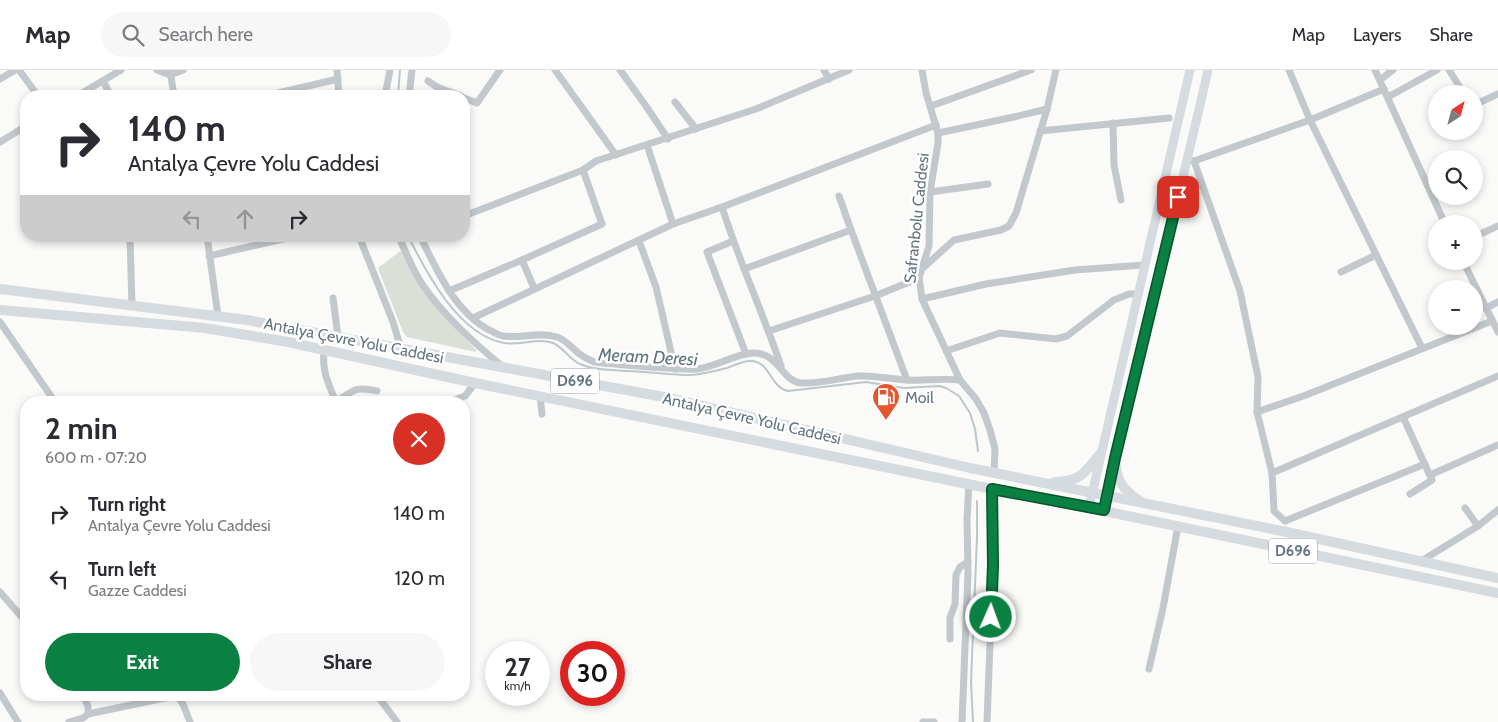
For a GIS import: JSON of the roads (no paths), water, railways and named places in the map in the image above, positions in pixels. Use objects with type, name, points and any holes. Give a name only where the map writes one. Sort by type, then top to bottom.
[{"type":"highway","name":"Antalya Çevre Yolu Caddesi","points":[[0,290],[247,320],[669,398],[994,474],[1143,504],[1284,526],[1498,578]]},
{"type":"highway","name":"Antalya Çevre Yolu Caddesi","points":[[0,310],[205,328],[288,342],[540,396],[992,489],[1104,510],[1498,593]]},
{"type":"highway","points":[[1041,483],[1061,482],[1082,476],[1100,454]]},
{"type":"highway","points":[[1115,458],[1116,472],[1122,486],[1143,504]]},
{"type":"main road","points":[[1088,508],[1190,70]]},
{"type":"main road","points":[[1104,510],[1115,458],[1191,160],[1208,70]]},
{"type":"street","points":[[0,79],[14,70]]},
{"type":"street","points":[[20,70],[34,90]]},
{"type":"street","points":[[87,90],[122,70]]},
{"type":"street","points":[[157,70],[170,72],[183,70]]},
{"type":"street","points":[[337,70],[339,90]]},
{"type":"street","points":[[386,90],[390,70]]},
{"type":"street","points":[[410,90],[412,70]]},
{"type":"street","points":[[470,101],[477,104],[500,70]]},
{"type":"street","points":[[620,70],[668,138]]},
{"type":"street","points":[[824,70],[829,79]]},
{"type":"street","points":[[470,214],[583,170],[596,162],[756,109],[849,70]]},
{"type":"street","name":"Safranbolu Caddesi","points":[[922,70],[926,93],[937,129],[938,143],[930,192],[929,246],[920,278],[922,299],[960,380],[976,399],[984,413],[995,449],[994,474]]},
{"type":"street","points":[[930,106],[1031,70]]},
{"type":"street","points":[[922,268],[954,240],[1001,230],[1009,226],[1016,213],[1047,108],[1056,70]]},
{"type":"street","points":[[1289,70],[1310,120],[1422,348]]},
{"type":"street","points":[[1376,70],[1441,215]]},
{"type":"street","points":[[1380,80],[1393,70]]},
{"type":"street","points":[[1425,464],[1284,526],[1274,511],[1272,473],[1257,412],[1258,377],[1240,291],[1191,160],[1386,93],[1437,70]]},
{"type":"street","points":[[1449,70],[1458,85]]},
{"type":"street","points":[[558,71],[616,155]]},
{"type":"street","points":[[170,72],[173,90]]},
{"type":"street","points":[[291,90],[338,79]]},
{"type":"street","points":[[428,80],[444,90]]},
{"type":"street","points":[[103,81],[108,90]]},
{"type":"street","points":[[1483,101],[1498,94]]},
{"type":"street","points":[[675,102],[696,129]]},
{"type":"street","points":[[473,318],[673,224],[722,208],[937,129],[1014,117],[1047,108]]},
{"type":"street","points":[[1040,131],[1169,118]]},
{"type":"street","points":[[1113,123],[1114,165],[1121,200]]},
{"type":"street","points":[[0,142],[20,130]]},
{"type":"street","points":[[647,145],[673,224]]},
{"type":"street","points":[[449,291],[602,224],[583,170]]},
{"type":"street","points":[[930,192],[988,184]]},
{"type":"street","points":[[839,196],[907,380]]},
{"type":"street","points":[[722,208],[782,370]]},
{"type":"street","points":[[1483,233],[1498,226]]},
{"type":"street","points":[[744,269],[851,230]]},
{"type":"street","points":[[639,241],[656,287],[675,369]]},
{"type":"street","points":[[130,242],[132,306]]},
{"type":"street","points":[[208,242],[218,316]]},
{"type":"street","points":[[210,256],[270,242]]},
{"type":"street","points":[[361,242],[393,322],[401,349]]},
{"type":"street","points":[[401,242],[421,282],[439,307],[473,342],[503,368]]},
{"type":"street","points":[[423,242],[449,291],[460,305],[485,327],[500,336],[516,338],[547,335],[557,337],[568,343],[586,359],[594,362],[696,369],[714,366],[746,354],[756,353],[766,356],[775,362],[787,376],[799,383],[868,376],[907,380],[960,380]]},
{"type":"street","points":[[733,242],[707,252],[746,354]]},
{"type":"street","points":[[1341,272],[1376,255]]},
{"type":"street","points":[[522,260],[534,288]]},
{"type":"street","points":[[922,299],[986,284],[1075,270],[1144,265]]},
{"type":"street","points":[[1467,270],[1498,332]]},
{"type":"street","points":[[769,331],[875,296],[920,278]]},
{"type":"street","points":[[946,351],[1000,333],[1056,339],[1067,336],[1114,300],[1129,294],[1138,294]]},
{"type":"street","points":[[333,298],[338,337]]},
{"type":"street","points":[[1486,308],[1498,302]]},
{"type":"street","points":[[1257,412],[1306,395],[1492,321]]},
{"type":"street","points":[[0,322],[51,396]]},
{"type":"street","points":[[324,350],[323,363],[334,396]]},
{"type":"street","points":[[1272,473],[1498,376]]},
{"type":"street","points":[[465,396],[475,382]]},
{"type":"street","points":[[346,396],[355,390],[363,388],[377,391]]},
{"type":"street","points":[[540,396],[542,414]]},
{"type":"street","points":[[1403,417],[1432,480],[1410,494]]},
{"type":"street","points":[[1430,475],[1498,445]]},
{"type":"street","points":[[962,722],[969,484]]},
{"type":"street","points":[[987,722],[993,565],[992,489]]},
{"type":"street","points":[[1465,508],[1478,526]]},
{"type":"street","points":[[1422,560],[1478,526],[1498,510]]},
{"type":"street","points":[[1149,669],[1163,608],[1178,526]]},
{"type":"street","points":[[950,639],[950,618],[955,604],[956,575],[960,567],[968,562]]},
{"type":"street","points":[[0,592],[20,615]]},
{"type":"street","points":[[0,693],[18,722]]},
{"type":"street","points":[[85,701],[88,706],[88,714]]},
{"type":"street","points":[[69,722],[83,718],[88,714],[150,701]]},
{"type":"street","points":[[181,701],[190,722]]},
{"type":"street","points":[[382,701],[397,722]]},
{"type":"street","points":[[923,722],[934,722]]},
{"type":"waterway","name":"Meram Deresi","points":[[398,90],[400,70]]},
{"type":"waterway","name":"Meram Deresi","points":[[411,242],[446,301],[459,316],[488,338],[510,344],[548,341],[557,345],[580,364],[603,370],[690,375],[752,361],[763,366],[777,385],[788,391],[866,382],[904,388],[939,386],[959,396],[970,413],[975,429],[978,451]]},
{"type":"waterway","name":"Meram Deresi","points":[[973,722],[971,682],[977,501]]},
{"type":"place","name":"Moil","points":[[886,421]]}]
